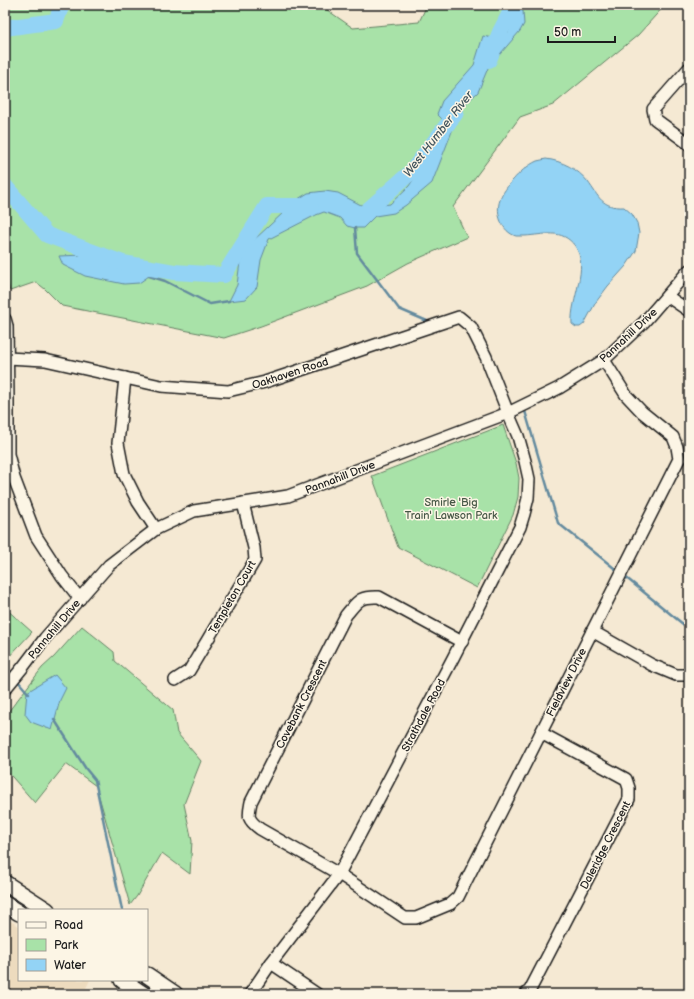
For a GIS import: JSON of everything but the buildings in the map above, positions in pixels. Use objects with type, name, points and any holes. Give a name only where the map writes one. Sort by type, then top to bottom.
[{"type":"main road","points":[[5,883],[45,909]]},
{"type":"main road","points":[[5,904],[18,912]]},
{"type":"main road","points":[[148,977],[175,994]]},
{"type":"main road","points":[[124,981],[143,994]]},
{"type":"street","points":[[689,68],[653,109],[655,119],[689,144]]},
{"type":"street","name":"Pannahill Drive","points":[[5,690],[45,638],[109,565],[156,529],[194,511],[288,496],[508,413],[559,388],[604,360],[644,322],[689,270]]},
{"type":"street","points":[[667,296],[689,310]]},
{"type":"street","name":"Oakhaven Road","points":[[7,358],[45,360],[161,386],[228,391],[265,382],[459,317],[471,326],[486,358],[508,413]]},
{"type":"street","points":[[5,319],[7,326],[8,400],[6,454],[36,536],[62,576],[80,599]]},
{"type":"street","name":"Fieldview Drive","points":[[339,874],[405,918],[416,918],[450,904],[458,897],[679,458],[673,437],[642,412],[626,395],[604,360]]},
{"type":"street","points":[[125,378],[118,443],[124,474],[138,502],[156,529]]},
{"type":"street","name":"Strathdale Road","points":[[250,994],[271,963],[339,874],[462,642],[520,527],[528,498],[529,479],[518,436],[508,413]]},
{"type":"street","name":"Templeton Court","points":[[175,680],[189,671],[254,560],[254,548],[242,503]]},
{"type":"street","name":"Covebank Crescent","points":[[339,874],[260,829],[253,824],[248,815],[251,802],[346,615],[358,601],[367,597],[379,597],[462,642]]},
{"type":"street","points":[[592,631],[652,665],[676,675],[685,675],[689,672]]},
{"type":"street","name":"Daleridge Crescent","points":[[526,994],[530,990],[629,798],[629,788],[626,779],[541,733]]},
{"type":"street","points":[[271,963],[317,994]]},
{"type":"shaded area","points":[[5,918],[18,925],[18,981],[90,981],[83,994],[5,994]]},
{"type":"green space","points":[[5,5],[320,5],[353,28],[419,22],[427,5],[665,5],[638,35],[553,105],[520,117],[453,207],[467,237],[408,263],[367,286],[261,326],[224,338],[62,306],[36,282],[10,291],[5,275]]},
{"type":"green space","name":"Smirle 'Big Train' Lawson Park","points":[[503,425],[516,463],[519,478],[518,497],[513,515],[477,588],[398,547],[372,476]]},
{"type":"green space","points":[[5,608],[32,632],[5,661]]},
{"type":"green space","points":[[82,626],[114,652],[115,661],[173,710],[177,733],[201,761],[184,804],[192,841],[190,874],[162,853],[137,896],[130,905],[96,786],[66,764],[35,803],[5,769],[5,716],[42,668]]},
{"type":"water","points":[[501,5],[516,5],[523,11],[524,24],[520,31],[488,68],[478,92],[461,108],[432,183],[394,213],[375,216],[363,228],[347,226],[340,218],[324,212],[269,239],[261,260],[257,287],[246,299],[229,301],[237,285],[241,254],[298,199],[308,193],[325,191],[338,193],[361,205],[376,206],[390,204],[409,186],[444,133],[442,119],[437,114],[442,101],[474,65],[483,36],[497,39],[508,33],[512,20],[511,11]]},
{"type":"water","points":[[546,159],[564,164],[575,170],[584,177],[598,197],[611,206],[624,207],[632,214],[637,223],[639,233],[636,251],[626,266],[596,302],[584,324],[580,327],[576,327],[572,324],[572,315],[581,264],[579,254],[575,246],[570,240],[558,235],[546,234],[516,236],[507,231],[499,216],[498,211],[501,198],[509,184],[530,165],[537,161]]},
{"type":"water","points":[[84,255],[142,270],[149,276],[139,283],[124,284],[85,276],[63,265],[59,256]]},
{"type":"water","points":[[55,675],[66,688],[60,700],[52,730],[31,722],[25,714],[27,692]]},
{"type":"waterway","name":"West Humber River","points":[[5,28],[56,21],[62,5]]},
{"type":"waterway","name":"West Humber River","points":[[489,60],[500,32],[514,5]]},
{"type":"waterway","name":"West Humber River","points":[[354,213],[362,215],[411,172],[456,113]]},
{"type":"waterway","name":"West Humber River","points":[[5,186],[47,235],[123,263],[174,272],[224,275],[267,206],[299,206],[311,208]]},
{"type":"waterway","points":[[355,228],[357,253],[399,309],[427,321]]},
{"type":"waterway","points":[[149,276],[165,281],[210,304],[229,301]]},
{"type":"waterway","points":[[525,411],[558,523],[619,572]]},
{"type":"waterway","points":[[624,576],[689,629]]},
{"type":"waterway","points":[[5,666],[12,674]]},
{"type":"waterway","points":[[17,680],[29,694]]},
{"type":"waterway","points":[[54,719],[86,769],[95,780],[122,909]]}]
